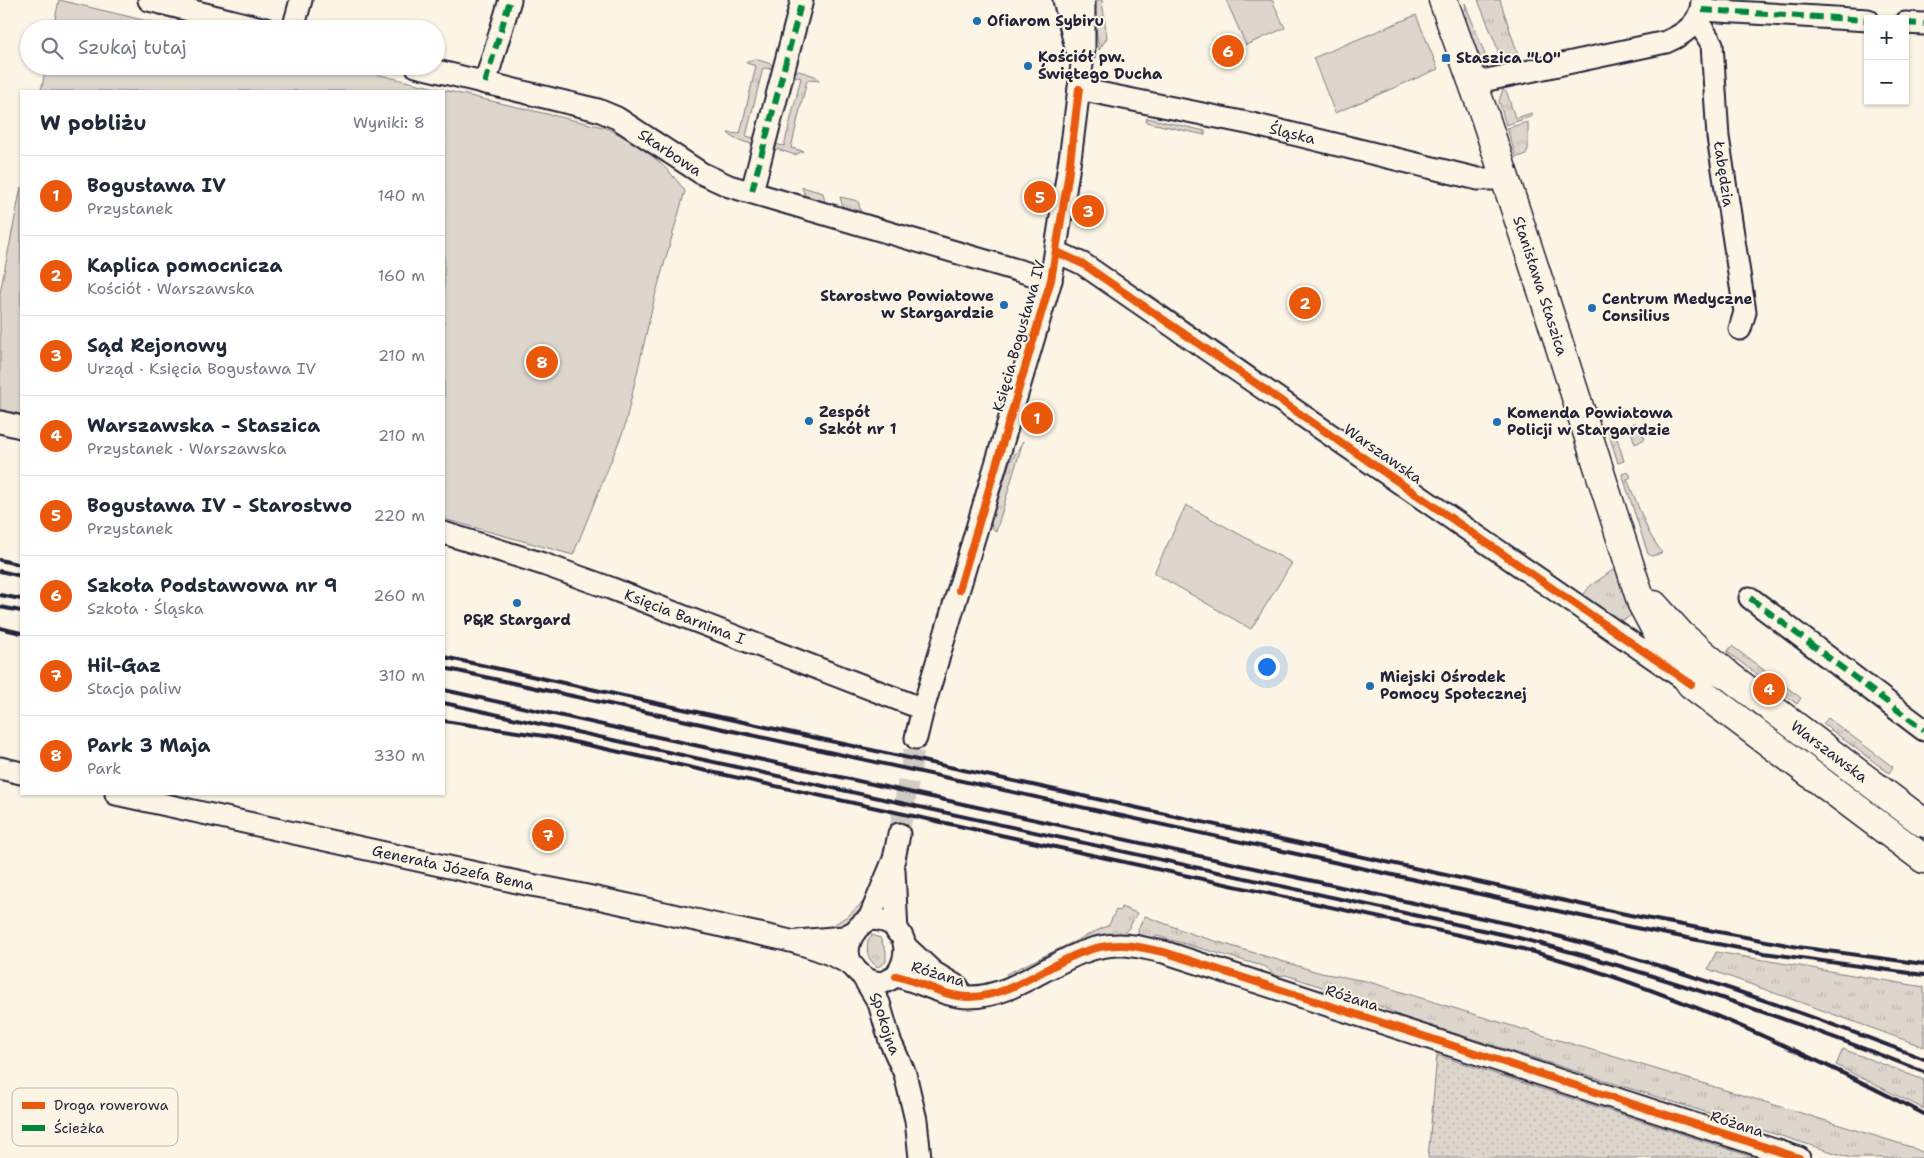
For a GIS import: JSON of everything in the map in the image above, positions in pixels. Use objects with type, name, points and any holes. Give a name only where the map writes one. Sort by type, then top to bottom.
[{"type":"main road","name":"Stanisława Staszica","points":[[1443,0],[1505,179],[1633,574],[1652,613],[1666,649],[1695,687]]},
{"type":"main road","name":"Stanisława Staszica","points":[[1652,613],[1729,676]]},
{"type":"main road","name":"Warszawska","points":[[1924,823],[1729,676],[1716,669],[1705,667],[1696,678],[1695,687],[1924,859]]},
{"type":"street","points":[[149,0],[229,20]]},
{"type":"street","points":[[295,20],[301,0]]},
{"type":"street","points":[[485,84],[510,0]]},
{"type":"street","points":[[752,191],[802,0]]},
{"type":"street","name":"Księcia Bogusława IV","points":[[1064,0],[1076,47],[1079,86]]},
{"type":"street","name":"Księcia Bogusława IV","points":[[916,738],[1049,287],[1057,252],[1084,48],[1084,0]]},
{"type":"street","points":[[1473,83],[1666,42],[1677,38],[1700,10],[1864,20]]},
{"type":"street","name":"Łabędzia","points":[[1700,10],[1712,44],[1718,136],[1745,312],[1740,330]]},
{"type":"street","points":[[1909,23],[1924,24]]},
{"type":"street","name":"Skarbowa","points":[[445,74],[576,104],[617,118],[701,173],[729,186],[752,191],[924,244],[1049,287]]},
{"type":"street","name":"Śląska","points":[[1079,86],[1252,124],[1478,179],[1505,179]]},
{"type":"street","name":"Warszawska","points":[[1057,252],[1091,270],[1695,687]]},
{"type":"street","points":[[0,422],[20,428]]},
{"type":"street","name":"Księcia Barnima I","points":[[445,533],[593,582],[923,709]]},
{"type":"street","points":[[1750,598],[1924,730]]},
{"type":"street","points":[[1620,636],[1652,613]]},
{"type":"street","points":[[0,768],[20,773]]},
{"type":"street","name":"Generała Józefa Bema","points":[[121,795],[790,942],[842,960],[858,971]]},
{"type":"street","points":[[894,859],[904,963],[894,977],[881,981],[858,971],[848,949],[852,933],[869,920],[894,859],[899,834]]},
{"type":"street","points":[[869,920],[884,921],[901,939]]},
{"type":"street","name":"Generała Józefa Bema","points":[[790,942],[844,937],[852,933]]},
{"type":"street","name":"Różana","points":[[901,939],[943,979],[979,996]]},
{"type":"street","name":"Różana","points":[[894,977],[957,996],[979,996],[1011,986],[1076,955],[1099,948],[1122,945],[1164,952],[1799,1158]]},
{"type":"street","name":"Spokojna","points":[[858,971],[879,1003],[890,1041],[904,1074],[916,1120],[920,1158]]},
{"type":"street","name":"Spokojna","points":[[894,977],[891,991],[902,1038],[904,1074]]},
{"type":"green space","points":[[59,0],[143,20],[55,20]]},
{"type":"green space","points":[[1092,0],[1102,0],[1107,38],[1099,50]]},
{"type":"green space","points":[[1226,0],[1272,0],[1285,28],[1246,45]]},
{"type":"green space","points":[[1478,0],[1500,0],[1520,61],[1500,61],[1497,47]]},
{"type":"green space","points":[[1465,3],[1484,52],[1486,63],[1475,52],[1469,37]]},
{"type":"green space","points":[[1416,15],[1438,69],[1335,113],[1313,58]]},
{"type":"green space","points":[[755,59],[771,64],[775,69],[763,68],[746,136],[758,139],[751,144],[733,138],[728,133],[740,134],[756,66],[746,63]]},
{"type":"green space","points":[[799,71],[815,76],[820,81],[807,80],[791,148],[803,151],[795,155],[774,148],[774,144],[784,146],[801,78],[790,75],[791,72]]},
{"type":"green space","points":[[44,75],[380,75],[444,90],[41,90]]},
{"type":"green space","points":[[1503,89],[1507,93],[1515,118],[1532,113],[1533,116],[1506,125],[1499,101]]},
{"type":"green space","points":[[445,90],[603,127],[615,132],[638,145],[659,162],[685,191],[655,296],[624,429],[573,555],[445,519]]},
{"type":"green space","points":[[1147,118],[1205,131],[1205,135],[1146,122]]},
{"type":"green space","points":[[1528,122],[1528,149],[1526,155],[1516,157],[1507,128]]},
{"type":"green space","points":[[802,187],[823,193],[826,206],[806,199]]},
{"type":"green space","points":[[20,192],[20,414],[0,409],[0,293]]},
{"type":"green space","points":[[840,197],[858,201],[862,216],[844,211]]},
{"type":"green space","points":[[1149,294],[1255,368],[1252,371],[1147,297]]},
{"type":"green space","points":[[1636,423],[1645,439],[1635,444],[1629,425]]},
{"type":"green space","points":[[1614,429],[1624,461],[1618,463],[1608,431]]},
{"type":"green space","points":[[1023,441],[996,532],[991,522],[1009,464]]},
{"type":"green space","points":[[1628,472],[1631,477],[1627,479],[1649,533],[1662,553],[1652,556],[1648,554],[1622,474]]},
{"type":"green space","points":[[1186,505],[1292,563],[1251,629],[1154,573]]},
{"type":"green space","points":[[1613,570],[1621,571],[1633,613],[1627,618],[1620,620],[1613,620],[1607,617],[1581,598],[1590,586]]},
{"type":"green space","points":[[1732,646],[1801,698],[1797,704],[1727,652]]},
{"type":"green space","points":[[1828,718],[1893,767],[1889,773],[1823,724]]},
{"type":"green space","points":[[874,892],[857,919],[831,932],[830,927],[849,915]]},
{"type":"green space","points":[[1121,907],[1137,913],[1129,928],[1122,934],[1008,977],[1006,974],[1109,925],[1116,910],[1120,911]]},
{"type":"green space","points":[[1145,916],[1195,935],[1321,973],[1366,981],[1911,1147],[1924,1153],[1924,1158],[1851,1158],[1400,1016],[1371,1003],[1355,999],[1339,1000],[1331,990],[1286,975],[1276,976],[1266,967],[1157,936],[1148,942],[1139,938],[1138,929]]},
{"type":"green space","points":[[872,935],[880,938],[886,951],[886,962],[878,967],[870,959],[867,948],[868,940]]},
{"type":"green space","points":[[1716,952],[1924,987],[1924,1047],[1708,969]]},
{"type":"green space","points":[[1843,1049],[1924,1080],[1924,1109],[1836,1065]]},
{"type":"green space","points":[[1437,1055],[1756,1158],[1428,1158]]},
{"type":"tunnel","points":[[899,834],[916,738]]},
{"type":"railway","points":[[0,560],[20,565]]},
{"type":"railway","points":[[0,571],[20,576]]},
{"type":"railway","points":[[0,595],[20,599]]},
{"type":"railway","points":[[0,607],[20,611]]},
{"type":"railway","points":[[0,628],[20,633]]},
{"type":"railway","points":[[445,657],[1630,915],[1798,947],[1924,964]]},
{"type":"railway","points":[[445,668],[1631,927],[1764,953],[1924,975]]},
{"type":"railway","points":[[445,690],[1523,927],[1625,955],[1725,987],[1924,1059]]},
{"type":"railway","points":[[445,703],[1519,938],[1673,982],[1774,1016],[1924,1072]]},
{"type":"railway","points":[[445,721],[551,737],[1523,949],[1627,981],[1678,1000],[1777,1042],[1924,1114]]},
{"type":"marked path","points":[[485,83],[510,0]]},
{"type":"marked path","points":[[752,191],[802,0]]},
{"type":"marked path","points":[[1702,10],[1864,20]]},
{"type":"marked path","points":[[1909,23],[1924,24]]},
{"type":"marked path","points":[[1750,598],[1924,730]]},
{"type":"cycle path","points":[[959,590],[1051,280],[1068,178],[1079,89]]},
{"type":"cycle path","points":[[1057,252],[1083,264],[1691,684]]},
{"type":"cycle path","points":[[896,976],[941,992],[969,997],[989,995],[1008,989],[1082,952],[1102,947],[1122,945],[1164,952],[1799,1158]]},
{"type":"place","name":"Ofiarom Sybiru","points":[[977,21]]},
{"type":"place","name":"Szkoła Podstawowa nr 9","points":[[1228,51]]},
{"type":"place","name":"Staszica \"LO\"","points":[[1446,58]]},
{"type":"place","name":"Kościół pw. Świętego Ducha","points":[[1028,66]]},
{"type":"place","name":"Bogusława IV - Starostwo","points":[[1040,197]]},
{"type":"place","name":"Sąd Rejonowy","points":[[1088,211]]},
{"type":"place","name":"Kaplica pomocnicza","points":[[1305,303]]},
{"type":"place","name":"Starostwo Powiatowe w Stargardzie","points":[[1004,305]]},
{"type":"place","name":"Centrum Medyczne Consilius","points":[[1592,308]]},
{"type":"place","name":"Park 3 Maja","points":[[542,362]]},
{"type":"place","name":"Bogusława IV","points":[[1037,418]]},
{"type":"place","name":"Zespół Szkół nr 1","points":[[809,421]]},
{"type":"place","name":"Komenda Powiatowa Policji w Stargardzie","points":[[1497,422]]},
{"type":"place","name":"P&R Stargard","points":[[517,603]]},
{"type":"place","name":"Miejski Ośrodek Pomocy Społecznej","points":[[1370,686]]},
{"type":"place","name":"Warszawska - Staszica","points":[[1769,689]]},
{"type":"place","name":"Hil-Gaz","points":[[548,835]]}]
